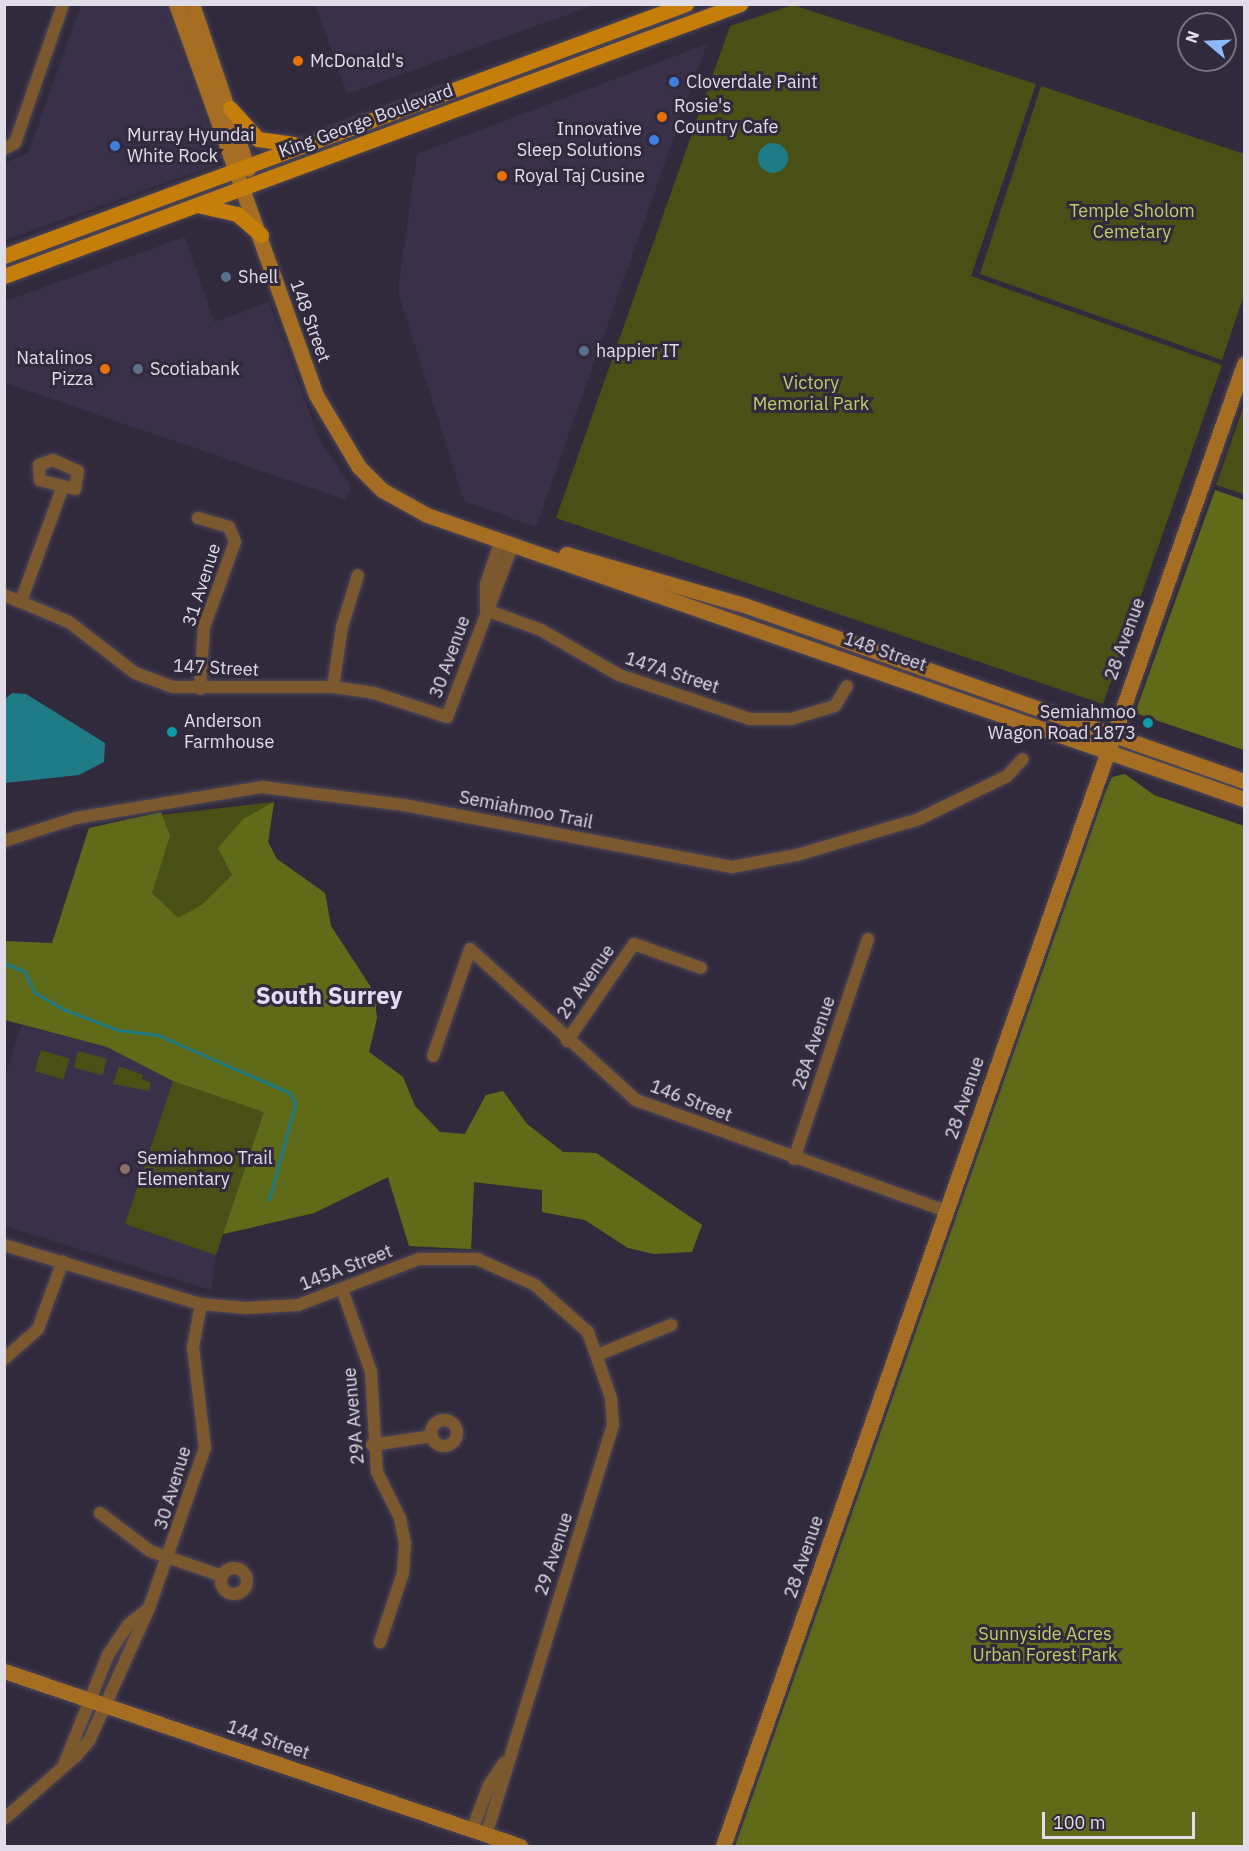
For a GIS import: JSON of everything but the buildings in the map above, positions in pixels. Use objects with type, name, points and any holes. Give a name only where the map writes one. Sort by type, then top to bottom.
[{"type":"main road","points":[[176,4],[248,185]]},
{"type":"main road","points":[[192,4],[230,108],[242,167]]},
{"type":"main road","name":"King George Boulevard","points":[[4,256],[686,4]]},
{"type":"main road","points":[[631,44],[638,31],[711,4]]},
{"type":"main road","name":"King George Boulevard","points":[[4,276],[740,4]]},
{"type":"main road","points":[[521,85],[544,67],[617,39],[624,27]]},
{"type":"main road","points":[[230,108],[258,139],[303,145]]},
{"type":"main road","name":"148 Street","points":[[248,185],[282,304],[334,432],[359,467],[398,500],[507,542],[1107,749],[1245,800]]},
{"type":"main road","name":"148 Street","points":[[248,185],[334,432]]},
{"type":"main road","points":[[194,205],[237,214],[261,236]]},
{"type":"main road","points":[[4,262],[27,248]]},
{"type":"main road","name":"28 Avenue","points":[[723,1846],[1107,749],[1245,364]]},
{"type":"main road","name":"148 Street","points":[[507,542],[532,544],[744,605],[1113,732],[1245,781]]},
{"type":"main road","name":"144 Street","points":[[4,1671],[520,1846]]},
{"type":"street","points":[[4,149],[15,143],[63,4]]},
{"type":"street","points":[[21,601],[62,489]]},
{"type":"street","name":"31 Avenue","points":[[198,518],[229,527],[235,542],[204,627],[200,689]]},
{"type":"street","name":"30 Avenue","points":[[447,717],[486,610],[486,584],[507,542]]},
{"type":"street","points":[[333,687],[342,627],[358,575]]},
{"type":"street","name":"147 Street","points":[[4,595],[69,622],[135,673],[173,687],[200,689],[333,687],[374,693],[447,717]]},
{"type":"street","name":"147A Street","points":[[486,610],[541,630],[619,675],[750,718],[791,719],[835,706],[847,686]]},
{"type":"street","name":"Semiahmoo Trail","points":[[4,841],[76,818],[262,787],[404,805],[732,867],[797,855],[919,819],[1007,776],[1023,759]]},
{"type":"street","name":"28A Avenue","points":[[794,1159],[868,939]]},
{"type":"street","name":"29 Avenue","points":[[567,1041],[634,944],[701,968]]},
{"type":"street","name":"146 Street","points":[[433,1056],[470,949],[567,1041],[636,1100],[794,1159],[946,1211]]},
{"type":"street","name":"145A Street","points":[[4,1245],[201,1304],[298,1305],[419,1259],[477,1259],[536,1285],[561,1304],[588,1332],[600,1354]]},
{"type":"street","points":[[4,1359],[39,1329],[63,1261]]},
{"type":"street","name":"29A Avenue","points":[[342,1290],[371,1372],[372,1445],[381,1482],[400,1518],[406,1556],[380,1642]]},
{"type":"street","name":"30 Avenue","points":[[98,1703],[149,1608],[169,1558],[205,1448],[193,1347],[201,1304]]},
{"type":"street","points":[[600,1354],[671,1325]]},
{"type":"street","name":"29 Avenue","points":[[479,1832],[502,1788],[505,1762],[609,1445],[611,1398],[600,1354]]},
{"type":"street","points":[[372,1445],[432,1436]]},
{"type":"street","points":[[100,1514],[135,1544],[222,1576]]},
{"type":"street","name":"30 Avenue","points":[[4,1819],[89,1741],[112,1648],[149,1608]]},
{"type":"street","points":[[112,1648],[124,1654]]},
{"type":"shaded area","points":[[315,4],[594,4],[594,5],[347,94]]},
{"type":"shaded area","points":[[81,5],[166,5],[221,163],[5,240],[5,163],[28,153]]},
{"type":"shaded area","points":[[707,44],[536,527],[464,501],[398,291],[417,154]]},
{"type":"shaded area","points":[[185,237],[214,322],[269,302],[319,439],[351,486],[346,500],[5,383],[5,301]]},
{"type":"shaded area","name":"Semiahmoo Trail Elementary","points":[[21,1025],[107,1047],[173,1081],[264,1112],[216,1255],[211,1290],[5,1226],[5,1076]]},
{"type":"green space","name":"Victory Memorial Park","points":[[793,5],[1036,84],[971,276],[1222,365],[1103,704],[556,518],[730,26]]},
{"type":"green space","name":"Temple Sholom Cemetary","points":[[1041,86],[1244,154],[1244,295],[1222,360],[980,274]]},
{"type":"green space","points":[[1244,405],[1244,494],[1216,485]]},
{"type":"green space","points":[[1215,490],[1244,500],[1244,750],[1135,713]]},
{"type":"green space","name":"Sunnyside Acres Urban Forest Park","points":[[1125,774],[1154,795],[1244,826],[1244,1846],[735,1846],[1105,793],[1112,777]]},
{"type":"green space","points":[[274,802],[268,842],[277,859],[325,893],[331,926],[374,992],[377,1018],[369,1052],[403,1077],[415,1106],[440,1132],[465,1134],[486,1095],[503,1091],[527,1124],[563,1152],[596,1153],[702,1225],[628,1248],[585,1220],[542,1212],[542,1190],[474,1182],[471,1249],[409,1246],[388,1177],[314,1213],[223,1234],[216,1255],[125,1224],[173,1081],[138,1063],[126,819]]},
{"type":"green space","points":[[274,802],[268,842],[277,859],[325,893],[331,926],[374,992],[377,1018],[369,1052],[403,1077],[415,1106],[440,1132],[465,1134],[486,1095],[503,1091],[527,1124],[563,1152],[596,1153],[702,1225],[692,1252],[654,1254],[628,1248],[585,1220],[542,1212],[542,1190],[474,1182],[471,1249],[409,1246],[388,1177],[314,1213],[223,1234],[264,1112],[173,1081],[107,1047],[5,1020],[5,941],[52,943],[89,828],[161,812],[170,836],[152,893],[178,918],[202,905],[232,875],[218,848],[243,819]]},
{"type":"green space","points":[[41,1050],[70,1059],[63,1080],[35,1071]]},
{"type":"green space","points":[[78,1051],[107,1059],[103,1075],[74,1067]]},
{"type":"green space","points":[[119,1066],[143,1075],[142,1079],[151,1083],[149,1091],[113,1084]]},
{"type":"water","points":[[773,143],[784,147],[788,158],[784,169],[773,173],[762,169],[758,158],[762,147]]},
{"type":"water","points":[[12,693],[26,694],[105,743],[104,762],[79,775],[5,783],[5,699]]},
{"type":"waterway","points":[[4,963],[25,972],[34,992],[63,1009],[118,1030],[158,1035],[290,1093],[295,1104],[269,1200]]},
{"type":"place","name":"McDonald's","points":[[298,61]]},
{"type":"place","name":"Cloverdale Paint","points":[[674,82]]},
{"type":"place","name":"Rosie's Country Cafe","points":[[662,117]]},
{"type":"place","name":"Innovative Sleep Solutions","points":[[654,140]]},
{"type":"place","name":"Murray Hyundai White Rock","points":[[115,146]]},
{"type":"place","name":"Royal Taj Cusine","points":[[502,176]]},
{"type":"place","name":"Shell","points":[[226,277]]},
{"type":"place","name":"happier IT","points":[[584,351]]},
{"type":"place","name":"Natalinos Pizza","points":[[105,369]]},
{"type":"place","name":"Scotiabank","points":[[138,369]]},
{"type":"place","name":"Semiahmoo Wagon Road 1873","points":[[1148,723]]},
{"type":"place","name":"Anderson Farmhouse","points":[[172,732]]},
{"type":"place","name":"Semiahmoo Trail Elementary","points":[[125,1169]]},
{"type":"district","name":"South Surrey","points":[[329,996]]}]
